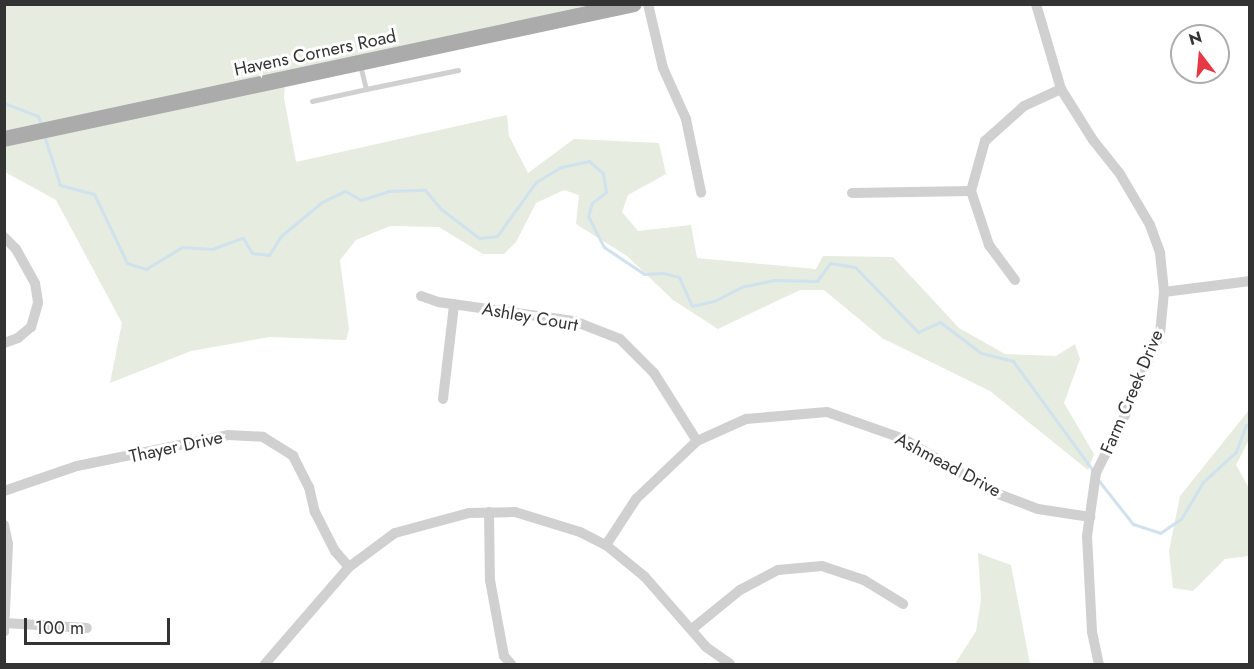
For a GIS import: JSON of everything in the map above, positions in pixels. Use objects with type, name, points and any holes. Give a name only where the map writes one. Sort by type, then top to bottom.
[{"type":"main road","name":"Havens Corners Road","points":[[4,139],[634,4]]},
{"type":"street","points":[[648,4],[663,69],[686,119],[701,192]]},
{"type":"street","name":"Farm Creek Drive","points":[[1036,4],[1061,89],[1093,140],[1120,174],[1150,225],[1160,253],[1164,292],[1160,334],[1125,415],[1096,473],[1088,536],[1092,632],[1099,664]]},
{"type":"street","points":[[1015,280],[989,245],[971,191],[985,141],[1024,106],[1061,89]]},
{"type":"street","points":[[852,193],[971,191]]},
{"type":"street","points":[[4,237],[16,249],[35,283],[38,303],[31,327],[18,338],[4,343]]},
{"type":"street","points":[[1164,292],[1250,281]]},
{"type":"street","name":"Ashley Court","points":[[421,296],[438,302],[574,321],[620,339],[654,373],[697,441]]},
{"type":"street","points":[[443,399],[454,304]]},
{"type":"street","name":"Ashmead Drive","points":[[606,545],[636,499],[697,441],[746,419],[827,412],[904,439],[993,492],[1038,509],[1090,517]]},
{"type":"street","name":"Thayer Drive","points":[[4,491],[77,466],[228,435],[263,437],[293,456],[309,487],[320,522],[335,551],[349,567]]},
{"type":"street","points":[[489,512],[490,580],[504,656],[511,664]]},
{"type":"street","points":[[265,664],[349,567],[394,533],[469,513],[489,512],[515,512],[580,532],[606,545],[645,577],[706,647],[730,664]]},
{"type":"street","points":[[4,525],[8,544],[4,632]]},
{"type":"street","points":[[692,629],[740,590],[778,570],[822,566],[864,580],[903,604]]},
{"type":"street","points":[[5,623],[87,628]]},
{"type":"lane","points":[[360,63],[366,89]]},
{"type":"lane","points":[[312,101],[458,70]]},
{"type":"shaded area","points":[[4,5],[599,5],[5,132]]},
{"type":"shaded area","points":[[285,84],[284,98],[296,162],[507,115],[509,136],[528,173],[574,139],[659,143],[666,174],[628,195],[622,212],[638,231],[691,225],[697,258],[816,269],[823,256],[893,257],[959,328],[1005,354],[1056,356],[1075,344],[1080,359],[1064,403],[1094,454],[1088,470],[990,391],[882,338],[824,290],[800,290],[718,329],[673,300],[627,256],[576,224],[579,195],[564,190],[536,203],[516,242],[504,254],[483,254],[439,227],[390,226],[356,240],[340,260],[349,329],[346,340],[270,337],[191,351],[110,383],[122,323],[56,200],[5,172],[4,147]]},
{"type":"shaded area","points":[[1249,410],[1249,440],[1236,465],[1249,488],[1249,556],[1225,559],[1193,591],[1173,588],[1169,551],[1180,496]]},
{"type":"shaded area","points":[[978,553],[1011,565],[1030,664],[955,664],[976,631],[981,600]]},
{"type":"waterway","points":[[4,103],[38,116],[42,126]]},
{"type":"waterway","points":[[44,135],[60,185],[94,194],[127,263],[146,269],[182,247],[212,249],[243,238],[252,253],[269,255],[281,236],[322,202],[345,191],[361,200],[388,191],[425,190],[441,209],[479,238],[497,236],[536,182],[561,167],[589,161],[603,173],[606,192],[592,203],[588,216],[604,247],[644,274],[663,273],[679,277],[692,306],[714,301],[741,287],[774,280],[817,281],[830,263],[855,267],[918,332],[940,322],[981,353],[1013,361],[1094,472]]},
{"type":"waterway","points":[[1099,481],[1133,524],[1160,533],[1181,519],[1203,482],[1236,452],[1246,425],[1250,425]]}]
